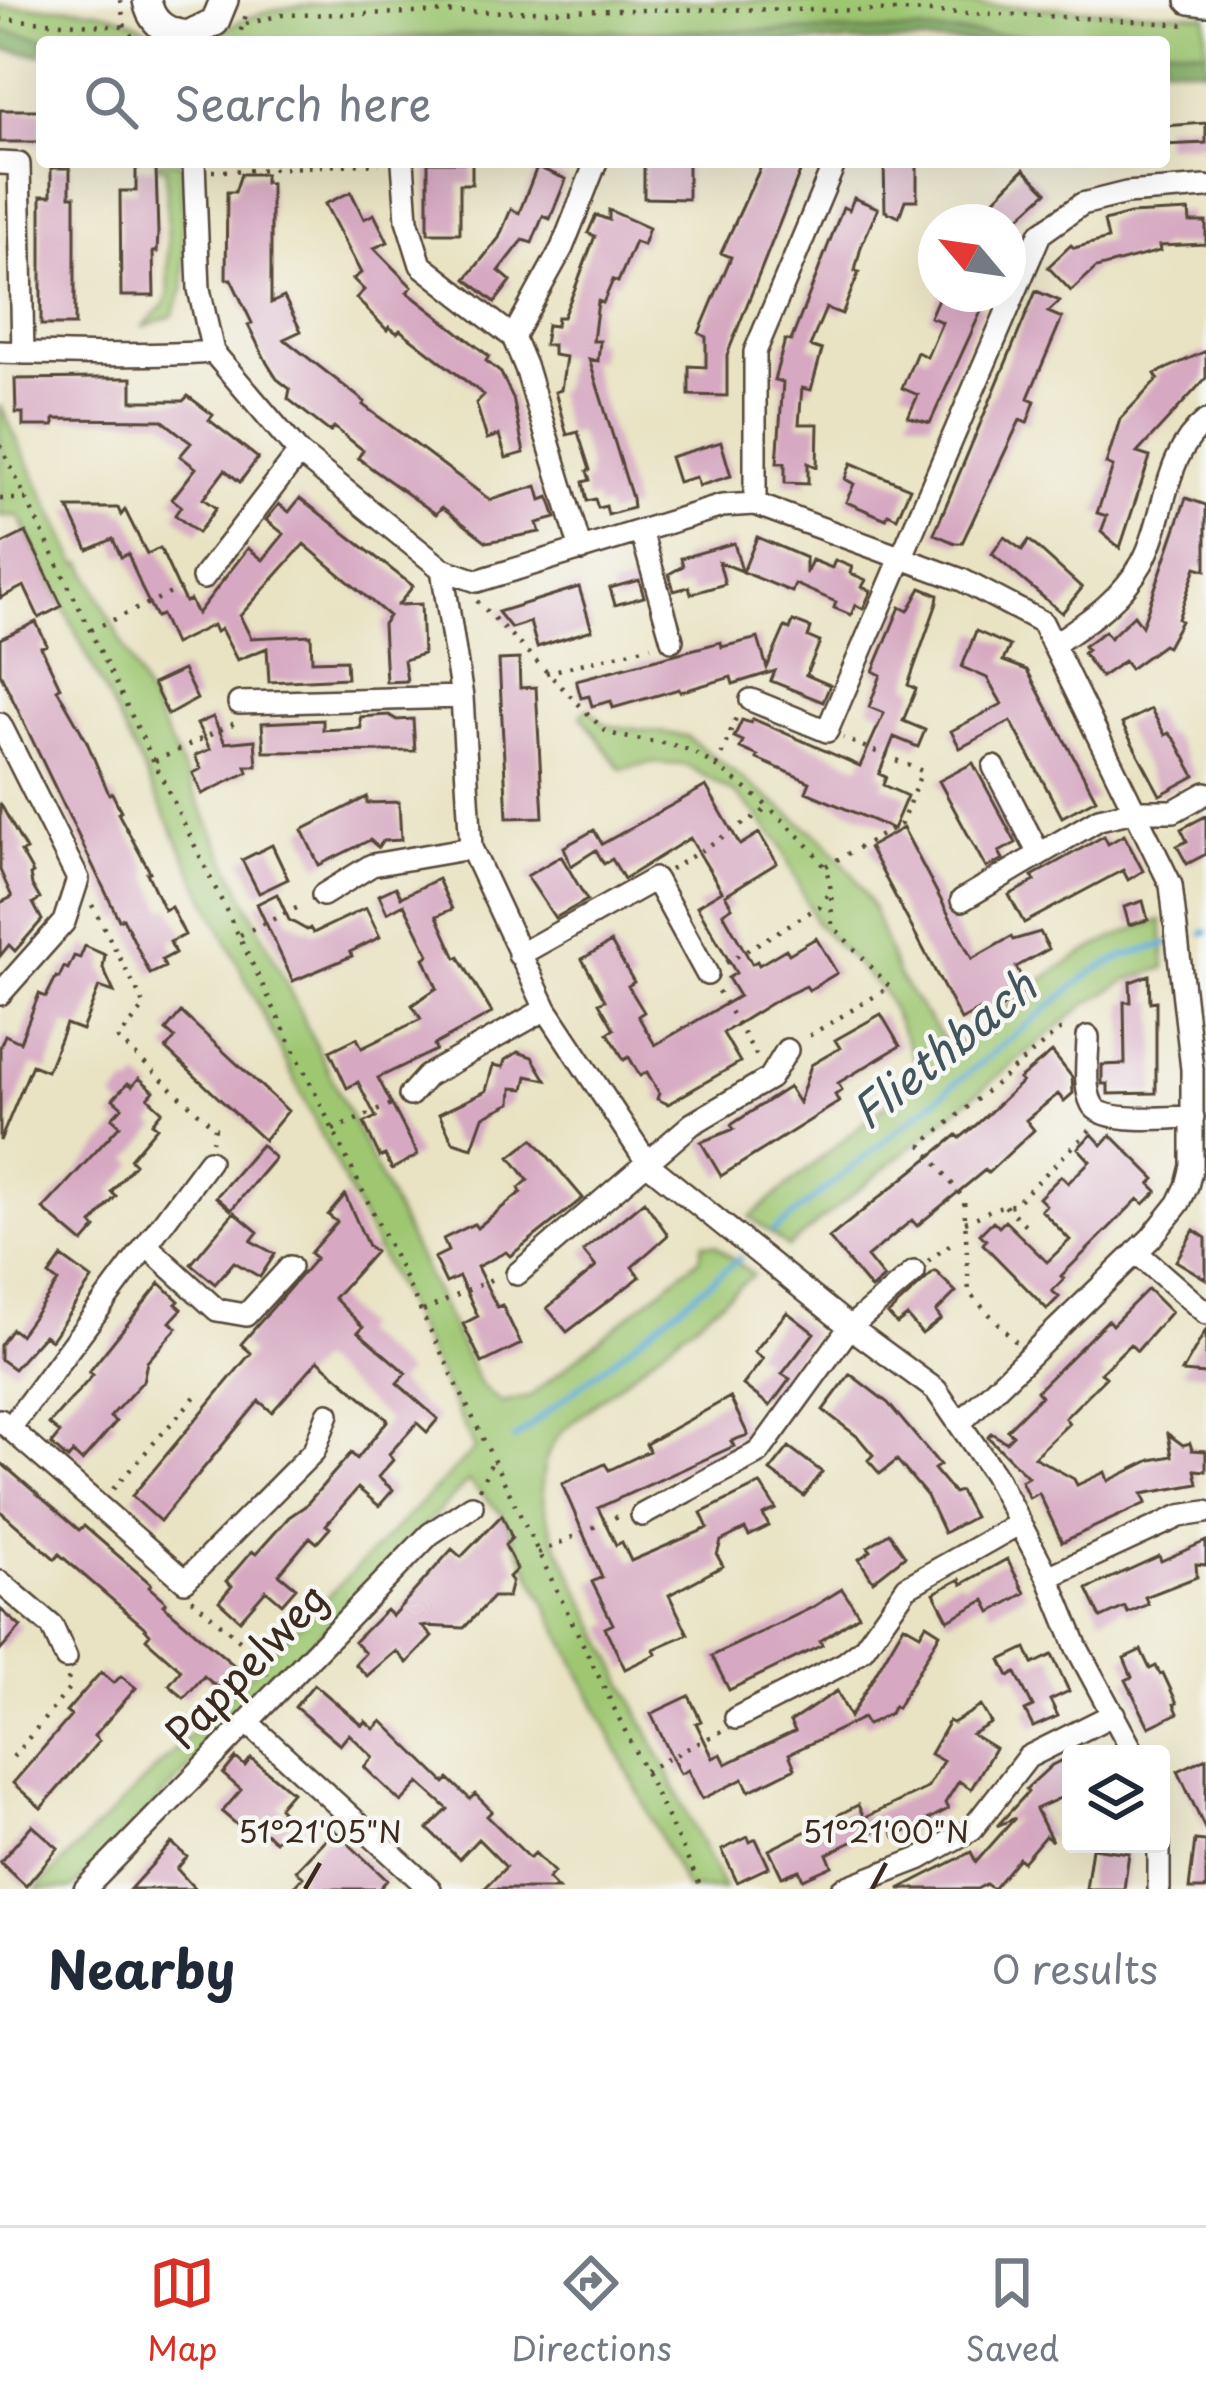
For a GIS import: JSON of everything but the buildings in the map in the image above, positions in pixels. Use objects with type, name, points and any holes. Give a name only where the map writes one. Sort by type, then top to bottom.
[{"type":"main road","points":[[147,0],[154,20],[181,36]]},
{"type":"main road","points":[[193,36],[215,22],[224,0]]},
{"type":"main road","points":[[1188,12],[1206,2]]},
{"type":"street","points":[[0,163],[19,164],[12,352],[137,358],[213,352]]},
{"type":"street","points":[[195,168],[199,289],[213,352],[299,454],[442,569],[477,581],[722,506],[755,504],[962,580],[1042,622],[1171,886],[1199,1069],[1187,1186],[1179,1203],[1136,1252],[961,1422]]},
{"type":"street","points":[[402,168],[406,220],[421,265],[513,337],[581,550]]},
{"type":"street","points":[[513,337],[562,248],[594,168]]},
{"type":"street","points":[[755,504],[755,352],[832,168]]},
{"type":"street","points":[[751,700],[827,731],[1040,234],[1082,203],[1126,194],[1206,188]]},
{"type":"street","points":[[1053,645],[1110,605],[1140,566],[1177,456],[1193,431],[1206,421]]},
{"type":"street","points":[[203,578],[299,454]]},
{"type":"street","points":[[640,531],[672,640]]},
{"type":"street","points":[[442,569],[462,697],[472,848],[546,1009],[650,1165],[850,1327],[936,1390],[961,1422],[1020,1523],[1077,1648],[1130,1745]]},
{"type":"street","points":[[239,703],[462,697]]},
{"type":"street","points":[[0,724],[78,879],[64,922],[0,994]]},
{"type":"street","points":[[994,767],[1039,854]]},
{"type":"street","points":[[962,900],[1099,819],[1174,811],[1206,793]]},
{"type":"street","points":[[323,895],[372,865],[472,848]]},
{"type":"street","points":[[519,955],[655,879],[707,974]]},
{"type":"street","points":[[410,1095],[427,1076],[546,1009]]},
{"type":"street","points":[[1088,1037],[1090,1101],[1103,1115],[1193,1117]]},
{"type":"street","points":[[517,1274],[650,1165],[692,1124],[770,1078],[787,1050]]},
{"type":"street","points":[[209,1161],[5,1424],[185,1581],[314,1451],[328,1414]]},
{"type":"street","points":[[147,1246],[217,1310],[246,1315],[290,1267]]},
{"type":"street","points":[[1136,1252],[1206,1312]]},
{"type":"street","points":[[642,1514],[759,1452],[850,1327],[914,1272]]},
{"type":"street","name":"Pappelweg","points":[[86,1889],[430,1534],[472,1506]]},
{"type":"street","points":[[1048,1577],[1180,1516],[1206,1512]]},
{"type":"street","points":[[736,1718],[845,1663],[863,1649],[907,1587],[1020,1523]]},
{"type":"street","points":[[0,1582],[52,1626],[66,1658]]},
{"type":"street","points":[[842,1889],[919,1859],[972,1829],[1028,1756],[1114,1714]]},
{"type":"street","points":[[247,1722],[430,1889]]},
{"type":"street","points":[[1159,1853],[1160,1889]]},
{"type":"path","points":[[120,0],[124,27],[131,36]]},
{"type":"path","points":[[240,36],[246,24],[281,15],[949,10],[1123,17],[1188,12]]},
{"type":"path","points":[[0,20],[124,27]]},
{"type":"path","points":[[214,168],[284,168]]},
{"type":"path","points":[[0,445],[702,1889]]},
{"type":"path","points":[[0,499],[26,499]]},
{"type":"path","points":[[91,630],[203,578]]},
{"type":"path","points":[[473,598],[605,731],[622,739],[658,741],[688,750],[717,766],[769,808],[825,866],[832,925],[890,987],[787,1050]]},
{"type":"path","points":[[546,673],[672,640]]},
{"type":"path","points":[[717,766],[742,703],[751,700]]},
{"type":"path","points":[[155,760],[240,721],[239,703]]},
{"type":"path","points":[[825,866],[901,824],[922,771],[827,731]]},
{"type":"path","points":[[655,879],[769,808]]},
{"type":"path","points":[[78,879],[145,1006],[118,1039],[215,1128],[209,1161]]},
{"type":"path","points":[[770,1078],[707,974],[820,906],[831,890]]},
{"type":"path","points":[[240,935],[323,895]]},
{"type":"path","points":[[1028,1355],[969,1294],[964,1199],[922,1145],[1060,1030],[1077,1026],[1088,1037]]},
{"type":"path","points":[[334,1130],[410,1095]]},
{"type":"path","points":[[965,1222],[990,1207],[1014,1205],[1103,1115]]},
{"type":"path","points":[[1005,1206],[1031,1230]]},
{"type":"path","points":[[914,1272],[956,1240]]},
{"type":"path","points":[[422,1311],[499,1276],[517,1274]]},
{"type":"path","points":[[98,1507],[199,1392]]},
{"type":"path","points":[[472,1506],[493,1460]]},
{"type":"path","points":[[538,1553],[618,1515],[642,1514]]},
{"type":"path","points":[[185,1581],[192,1599],[258,1656],[277,1690]]},
{"type":"path","points":[[13,1757],[69,1689],[66,1658]]},
{"type":"path","points":[[644,1771],[722,1733],[736,1718]]},
{"type":"green space","points":[[707,1],[1206,15],[1206,51],[1170,47],[1170,36],[919,31],[218,36],[248,18],[330,3]]},
{"type":"green space","points":[[0,7],[65,8],[108,13],[156,36],[36,37],[0,30]]},
{"type":"green space","points":[[0,30],[36,37],[36,54],[0,49]]},
{"type":"green space","points":[[919,31],[1014,36],[421,36]]},
{"type":"green space","points":[[1170,47],[1206,51],[1206,69],[1170,66]]},
{"type":"green space","points":[[162,168],[182,168],[184,287],[172,316],[142,327],[169,293],[166,169]]},
{"type":"green space","points":[[0,405],[78,565],[83,563],[480,1385],[502,1403],[529,1397],[700,1258],[703,1243],[715,1245],[753,1275],[564,1429],[547,1455],[542,1483],[556,1542],[724,1889],[686,1889],[501,1513],[468,1481],[72,1889],[36,1889],[475,1449],[19,516],[0,516]]},
{"type":"green space","points":[[587,708],[606,725],[686,736],[824,840],[872,906],[898,976],[942,1038],[953,1044],[966,1041],[1081,955],[1162,920],[1165,968],[1129,979],[1085,1005],[788,1247],[750,1217],[922,1075],[885,994],[816,923],[780,844],[755,813],[734,793],[686,765],[650,763],[621,769],[581,715]]},
{"type":"waterway","name":"Fliethbach","points":[[774,1231],[1092,972],[1121,957],[1170,943]]},
{"type":"waterway","name":"Fliethbach","points":[[514,1439],[740,1258]]}]
